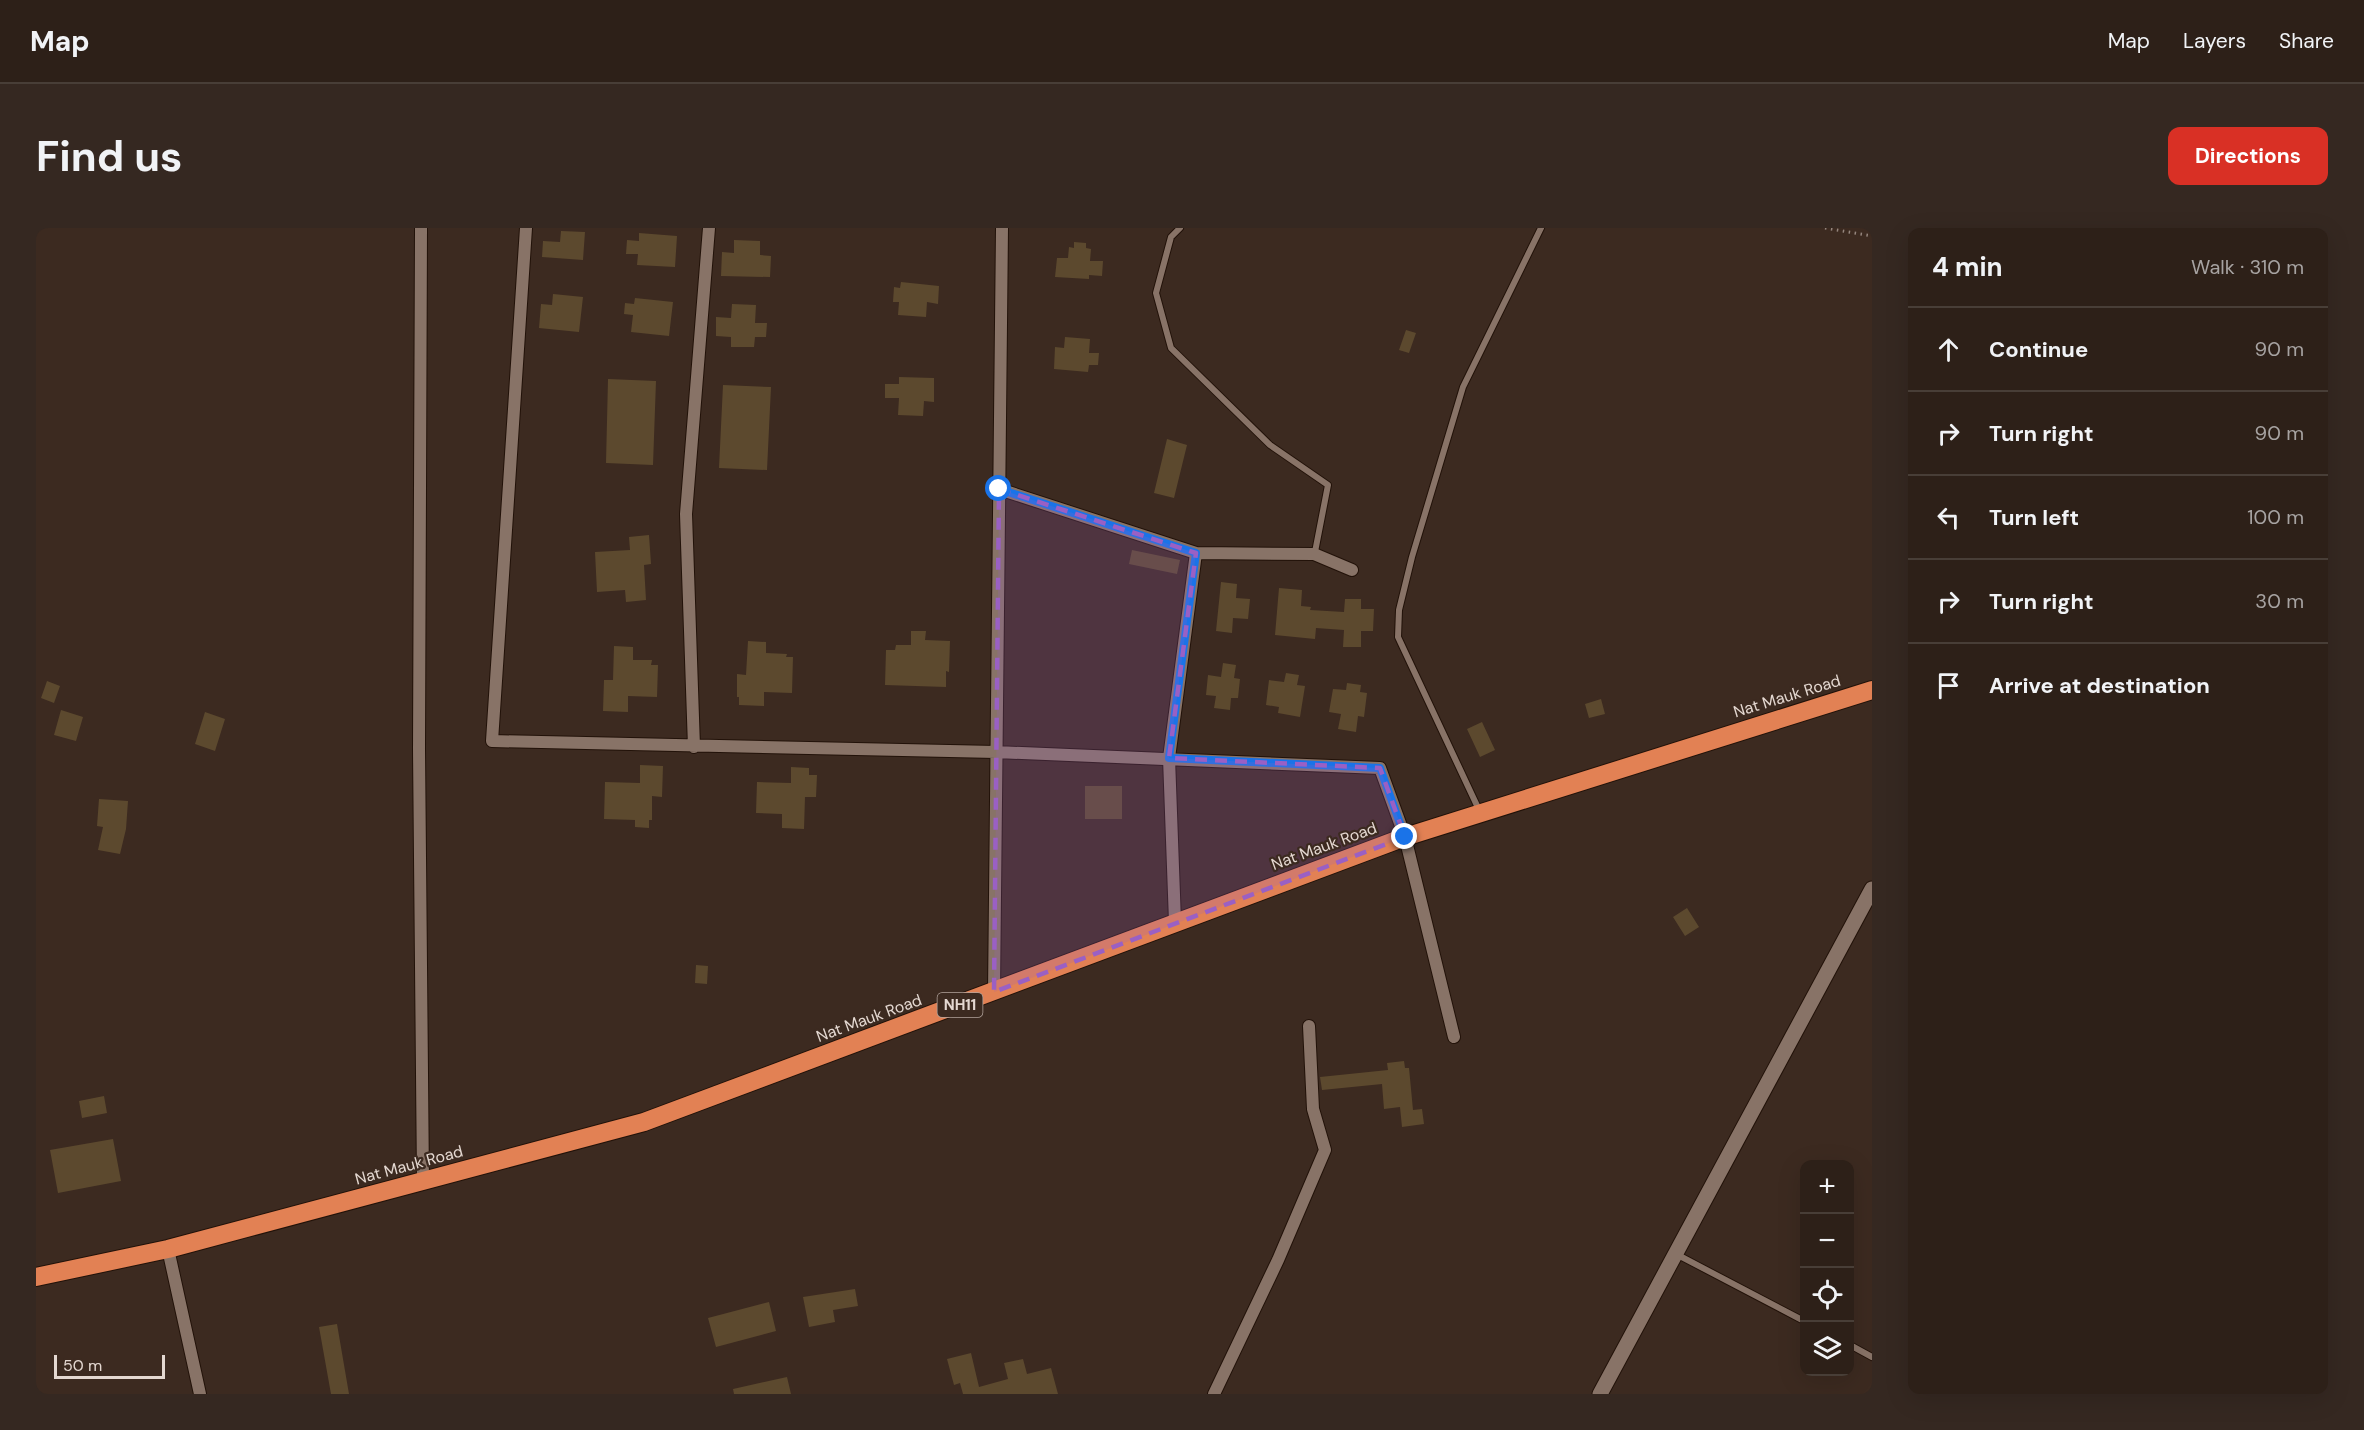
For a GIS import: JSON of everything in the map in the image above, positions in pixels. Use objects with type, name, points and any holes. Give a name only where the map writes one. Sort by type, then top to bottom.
[{"type":"highway","name":"Nat Mauk Road","points":[[36,1277],[168,1249],[644,1122],[1405,837],[1872,690]]},
{"type":"street","points":[[421,228],[419,749],[423,1182]]},
{"type":"street","points":[[526,228],[492,741],[996,752],[1380,768],[1405,837],[1454,1037]]},
{"type":"street","points":[[694,747],[686,514],[709,228]]},
{"type":"street","points":[[994,992],[1002,228]]},
{"type":"street","points":[[999,489],[1196,553],[1314,554],[1352,570]]},
{"type":"street","points":[[1175,922],[1169,758],[1196,553]]},
{"type":"street","points":[[1600,1394],[1872,889]]},
{"type":"street","points":[[1214,1394],[1278,1260],[1325,1150],[1314,1109],[1309,1026]]},
{"type":"street","points":[[168,1249],[200,1394]]},
{"type":"lane","points":[[1180,228],[1171,237],[1156,293],[1171,348],[1270,445],[1328,485],[1315,552]]},
{"type":"lane","points":[[1481,813],[1398,637],[1399,610],[1412,557],[1463,387],[1541,228]]},
{"type":"lane","points":[[1675,1254],[1800,1319]]},
{"type":"lane","points":[[1854,1347],[1872,1357]]},
{"type":"path","points":[[1825,228],[1872,236]]},
{"type":"highlighted area","points":[[999,489],[1196,553],[1169,758],[1380,768],[1405,837],[994,992]]},
{"type":"building","points":[[561,231],[585,232],[583,260],[542,257],[543,241],[560,242]]},
{"type":"building","points":[[639,233],[677,236],[675,267],[637,265],[638,254],[626,254],[627,240],[639,241]]},
{"type":"building","points":[[734,240],[760,241],[760,255],[771,256],[770,277],[721,276],[722,252],[734,253]]},
{"type":"building","points":[[1074,242],[1086,243],[1086,248],[1091,249],[1090,261],[1103,261],[1102,276],[1089,275],[1089,279],[1055,277],[1057,258],[1068,258],[1069,247],[1074,248]]},
{"type":"building","points":[[901,282],[939,286],[938,304],[927,302],[926,317],[898,315],[899,302],[893,302],[894,287],[900,288]]},
{"type":"building","points":[[553,294],[583,297],[579,332],[539,328],[541,304],[552,305]]},
{"type":"building","points":[[635,298],[673,302],[669,336],[631,332],[633,315],[624,314],[625,303],[634,304]]},
{"type":"building","points":[[732,304],[756,305],[755,323],[767,323],[766,337],[755,337],[754,347],[731,347],[731,337],[716,336],[716,317],[731,318]]},
{"type":"building","points":[[1406,330],[1416,333],[1409,353],[1399,350]]},
{"type":"building","points":[[1065,337],[1090,339],[1089,353],[1099,353],[1098,365],[1089,365],[1088,372],[1054,369],[1055,347],[1064,348]]},
{"type":"building","points":[[899,377],[934,378],[934,402],[924,401],[923,416],[898,415],[899,398],[885,398],[885,384],[899,384]]},
{"type":"building","points":[[608,379],[656,381],[653,465],[606,463]]},
{"type":"building","points":[[723,385],[771,387],[767,470],[719,468]]},
{"type":"building","points":[[1167,439],[1187,445],[1174,498],[1154,493]]},
{"type":"building","points":[[649,535],[651,564],[644,565],[646,600],[626,602],[625,590],[597,592],[595,552],[630,550],[629,537]]},
{"type":"building","points":[[1132,550],[1180,560],[1177,574],[1129,564]]},
{"type":"building","points":[[1221,582],[1237,584],[1236,598],[1250,599],[1248,619],[1233,618],[1232,633],[1216,631]]},
{"type":"building","points":[[1279,588],[1302,590],[1301,606],[1311,607],[1310,610],[1344,612],[1345,599],[1361,599],[1361,609],[1374,609],[1373,631],[1361,631],[1361,647],[1343,647],[1344,630],[1316,628],[1315,639],[1275,635]]},
{"type":"building","points":[[911,631],[926,631],[925,640],[950,641],[946,687],[885,685],[886,650],[895,650],[896,645],[911,645]]},
{"type":"building","points":[[748,641],[766,642],[766,653],[787,654],[786,657],[793,657],[792,693],[764,692],[764,706],[739,705],[737,674],[746,675]]},
{"type":"building","points":[[614,646],[633,647],[633,660],[652,660],[651,665],[658,665],[657,697],[628,696],[628,712],[603,711],[604,680],[613,680]]},
{"type":"building","points":[[1223,663],[1236,665],[1234,678],[1240,679],[1238,698],[1231,698],[1230,710],[1214,708],[1216,696],[1206,695],[1208,675],[1221,677]]},
{"type":"building","points":[[1286,673],[1299,675],[1297,685],[1305,686],[1300,717],[1278,713],[1279,707],[1266,705],[1269,680],[1284,682]]},
{"type":"building","points":[[47,681],[60,686],[54,703],[41,698]]},
{"type":"building","points":[[1347,683],[1361,685],[1360,692],[1367,693],[1364,717],[1358,716],[1356,732],[1338,729],[1341,714],[1329,712],[1333,689],[1346,690]]},
{"type":"building","points":[[1601,699],[1605,714],[1589,718],[1585,704]]},
{"type":"building","points":[[61,710],[83,717],[76,741],[54,735]]},
{"type":"building","points":[[205,712],[225,719],[215,751],[195,744]]},
{"type":"building","points":[[1482,722],[1495,750],[1480,757],[1467,729]]},
{"type":"building","points":[[640,765],[663,766],[662,797],[652,796],[652,820],[649,820],[649,828],[635,827],[635,820],[604,819],[605,782],[640,783]]},
{"type":"building","points":[[791,767],[809,768],[809,775],[817,775],[816,797],[805,797],[804,829],[782,828],[782,814],[756,813],[757,782],[791,783]]},
{"type":"building","points":[[1085,786],[1122,786],[1122,819],[1085,819]]},
{"type":"building","points":[[99,799],[128,801],[126,829],[120,854],[98,850],[103,827],[97,826]]},
{"type":"building","points":[[1687,908],[1699,927],[1685,936],[1673,917]]},
{"type":"building","points":[[696,965],[708,966],[707,984],[695,983]]},
{"type":"building","points":[[1404,1061],[1405,1068],[1409,1068],[1413,1110],[1422,1109],[1424,1124],[1402,1127],[1400,1107],[1384,1109],[1382,1084],[1322,1090],[1320,1077],[1388,1070],[1387,1063]]},
{"type":"building","points":[[104,1096],[107,1113],[82,1118],[79,1101]]},
{"type":"building","points":[[113,1139],[121,1181],[58,1193],[50,1150]]},
{"type":"building","points":[[855,1289],[858,1306],[833,1310],[835,1322],[809,1327],[803,1297]]},
{"type":"building","points":[[769,1302],[776,1331],[716,1347],[708,1318]]},
{"type":"building","points":[[337,1324],[349,1394],[331,1394],[319,1327]]},
{"type":"building","points":[[971,1353],[979,1387],[1008,1379],[1004,1363],[1023,1359],[1027,1374],[1051,1368],[1058,1394],[963,1394],[960,1383],[954,1385],[947,1359]]},
{"type":"building","points":[[787,1377],[791,1394],[734,1394],[733,1389]]},
{"type":"route","points":[[999,489],[1196,553],[1169,758],[1380,768],[1405,837]]}]
